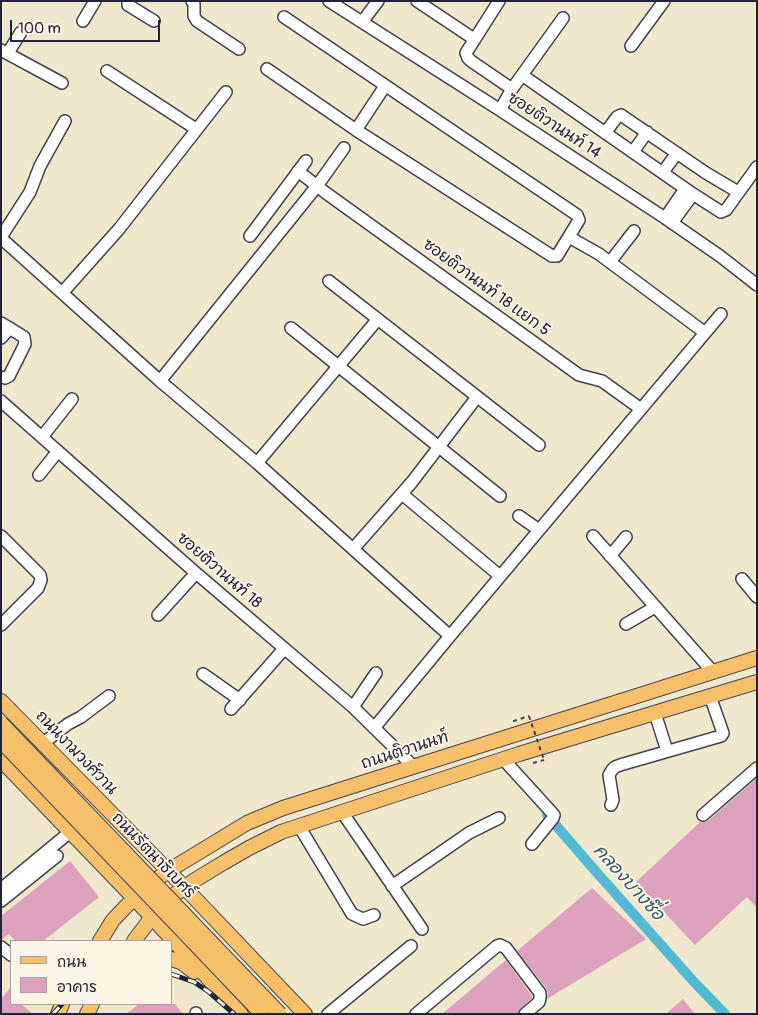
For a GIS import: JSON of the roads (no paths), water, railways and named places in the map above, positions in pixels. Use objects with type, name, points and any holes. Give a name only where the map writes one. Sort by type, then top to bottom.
[{"type":"main road","name":"ถนนติวานนท์","points":[[101,940],[113,920],[146,887],[247,823],[283,808],[757,658]]},
{"type":"main road","points":[[135,940],[167,900],[184,887],[249,848],[281,832],[519,754],[757,682]]},
{"type":"main road","name":"ถนนงามวงศ์วาน","points":[[1,701],[90,793],[164,874]]},
{"type":"main road","name":"ถนนรัตนาธิเบศร์","points":[[1,723],[280,1014]]},
{"type":"main road","name":"ถนนรัตนาธิเบศร์","points":[[1,742],[262,1014]]},
{"type":"main road","points":[[1,760],[134,898],[154,914],[240,1014]]},
{"type":"main road","points":[[90,793],[92,812],[96,824],[140,876],[146,887],[154,914]]},
{"type":"main road","points":[[164,874],[167,900],[173,911],[232,974],[239,995],[240,1014]]},
{"type":"main road","name":"ถนนรัตนาธิเบศร์","points":[[164,874],[184,887],[305,1014]]},
{"type":"main road","points":[[172,959],[181,962],[224,996]]},
{"type":"street","points":[[83,21],[95,1]]},
{"type":"street","points":[[128,1],[128,5],[154,21]]},
{"type":"street","points":[[192,1],[194,4],[194,16],[197,21],[239,49]]},
{"type":"street","name":"ซอยติวานนท์ 14","points":[[329,1],[668,220],[720,256],[757,285]]},
{"type":"street","points":[[362,22],[378,1]]},
{"type":"street","points":[[417,1],[474,39]]},
{"type":"street","points":[[499,1],[466,53],[468,58],[512,88]]},
{"type":"street","points":[[631,46],[664,1]]},
{"type":"street","points":[[267,69],[356,130],[552,256],[556,256],[579,220],[577,215],[284,17]]},
{"type":"street","points":[[500,110],[512,88],[563,18]]},
{"type":"street","points":[[21,32],[5,52],[62,83]]},
{"type":"street","points":[[107,71],[196,129]]},
{"type":"street","points":[[522,74],[721,212],[726,210],[757,167]]},
{"type":"street","points":[[356,130],[385,86]]},
{"type":"street","points":[[62,292],[119,229],[226,92]]},
{"type":"street","points":[[605,132],[619,115],[622,116],[706,173],[738,192]]},
{"type":"street","points":[[65,121],[40,166],[30,192],[1,238],[450,636]]},
{"type":"street","points":[[633,152],[647,132]]},
{"type":"street","points":[[160,380],[317,186],[344,148]]},
{"type":"street","points":[[664,172],[677,153]]},
{"type":"street","points":[[250,236],[306,161]]},
{"type":"street","name":"ซอยติวานนท์ 18 แยก 5","points":[[298,171],[578,375],[602,381],[641,409]]},
{"type":"street","points":[[668,220],[689,191]]},
{"type":"street","points":[[610,262],[634,231]]},
{"type":"street","points":[[569,237],[610,262],[704,332]]},
{"type":"street","points":[[329,281],[539,444]]},
{"type":"street","points":[[374,728],[721,314]]},
{"type":"street","points":[[257,463],[378,319]]},
{"type":"street","points":[[1,338],[6,325],[24,337],[25,344],[9,376],[1,377]]},
{"type":"street","points":[[292,328],[500,496]]},
{"type":"street","points":[[353,549],[402,494],[478,397]]},
{"type":"street","points":[[42,437],[72,399]]},
{"type":"street","name":"ซอยติวานนท์ 18","points":[[1,401],[196,573],[353,707],[414,766]]},
{"type":"street","points":[[39,475],[58,451]]},
{"type":"street","points":[[402,494],[500,576]]},
{"type":"street","points":[[520,516],[539,530]]},
{"type":"street","points":[[1,536],[40,575],[41,580],[38,588],[1,625]]},
{"type":"street","points":[[593,536],[713,672]]},
{"type":"street","points":[[610,556],[626,537]]},
{"type":"street","points":[[158,615],[196,573]]},
{"type":"street","points":[[742,579],[757,596]]},
{"type":"street","points":[[626,624],[655,607]]},
{"type":"street","points":[[231,710],[284,649]]},
{"type":"street","points":[[353,707],[376,673]]},
{"type":"street","points":[[203,674],[240,700]]},
{"type":"street","points":[[42,744],[109,696]]},
{"type":"street","points":[[611,806],[613,800],[609,775],[612,770],[620,765],[722,735],[723,733],[710,696]]},
{"type":"street","points":[[654,713],[667,751]]},
{"type":"street","points":[[504,760],[553,814],[551,821],[532,844]]},
{"type":"street","points":[[703,815],[757,768]]},
{"type":"street","points":[[342,812],[422,929]]},
{"type":"street","points":[[392,886],[469,833],[499,818]]},
{"type":"street","points":[[299,826],[352,914],[363,919],[374,915]]},
{"type":"street","points":[[1,889],[70,832]]},
{"type":"street","points":[[1,901],[57,856]]},
{"type":"street","points":[[416,1014],[500,945],[506,948],[540,993],[539,1002],[525,1014]]},
{"type":"street","points":[[328,1014],[411,946]]},
{"type":"waterway","name":"คลองบางซื่อ","points":[[547,815],[694,982],[725,1014]]},
{"type":"railway","points":[[172,974],[194,982],[209,992],[234,1014]]},
{"type":"railway","points":[[53,1014],[61,1005]]}]
